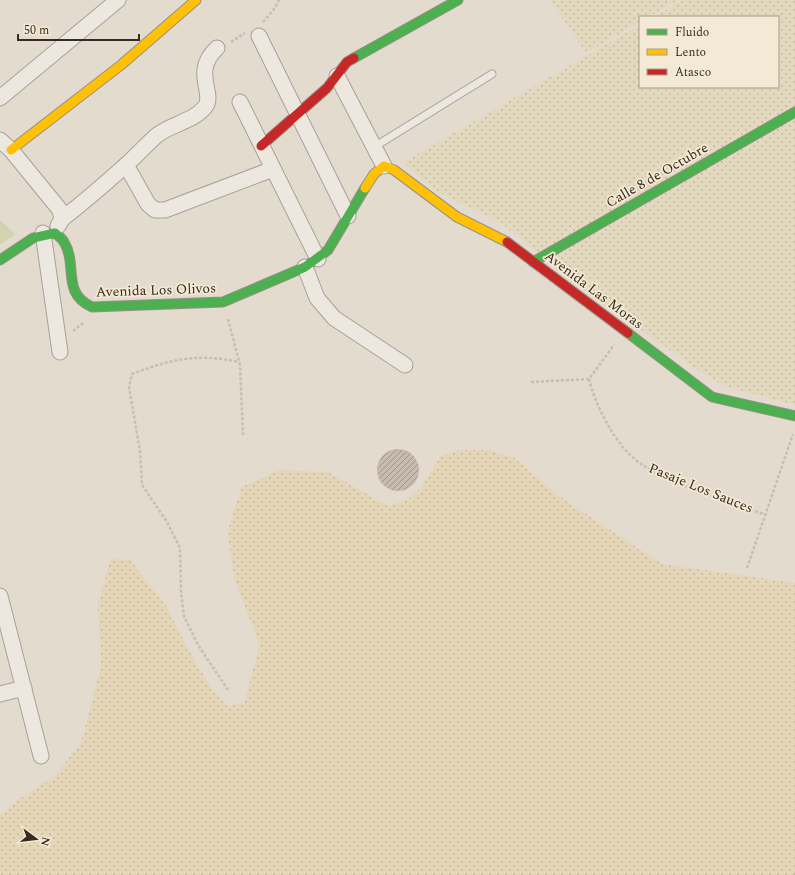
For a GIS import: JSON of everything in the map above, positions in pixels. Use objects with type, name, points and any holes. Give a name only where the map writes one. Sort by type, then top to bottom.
[{"type":"street","points":[[0,98],[118,0]]},
{"type":"street","points":[[60,352],[53,228],[60,210],[5,145],[122,65],[196,0]]},
{"type":"street","points":[[262,146],[298,112],[327,88],[347,62],[458,0]]},
{"type":"street","points":[[259,36],[298,112],[348,216]]},
{"type":"street","points":[[0,260],[34,237],[53,228],[126,165],[160,133],[169,126],[192,117],[207,105],[208,97],[204,78],[206,64],[210,55],[218,48]]},
{"type":"street","points":[[337,76],[384,166]]},
{"type":"street","points":[[240,102],[318,259]]},
{"type":"street","name":"Calle 8 de Octubre","points":[[533,262],[795,112]]},
{"type":"street","points":[[126,165],[148,204],[155,210],[165,210],[273,169]]},
{"type":"street","name":"Avenida Los Olivos","points":[[53,228],[64,241],[68,253],[75,294],[83,303],[92,307],[223,302],[305,267],[318,259],[328,250],[374,174],[384,166]]},
{"type":"street","name":"Avenida Las Moras","points":[[384,166],[394,170],[457,217],[503,239],[712,397],[795,416]]},
{"type":"street","points":[[305,267],[317,298],[334,318],[406,365]]},
{"type":"street","points":[[0,596],[41,756]]},
{"type":"street","points":[[0,694],[24,688]]},
{"type":"lane","points":[[374,147],[492,74]]},
{"type":"path","points":[[223,302],[239,362],[243,435]]},
{"type":"path","points":[[531,382],[589,379],[624,331]]},
{"type":"path","points":[[228,690],[198,644],[184,616],[181,593],[180,548],[167,522],[142,485],[140,451],[129,387],[132,374],[162,362],[187,357],[220,358],[239,362]]},
{"type":"path","name":"Pasaje Los Sauces","points":[[589,379],[594,397],[619,443],[640,463],[671,479],[766,515]]},
{"type":"path","points":[[747,568],[795,428]]},
{"type":"shaded area","points":[[550,0],[678,0],[651,16],[639,16],[639,23],[586,53]]},
{"type":"shaded area","points":[[683,0],[795,0],[795,405],[728,387],[708,377],[565,276],[503,224],[436,191],[403,163],[639,26],[639,88],[779,88],[779,16],[656,16]]},
{"type":"green space","points":[[0,220],[15,234],[0,245]]},
{"type":"sand","points":[[460,450],[488,450],[515,458],[556,494],[662,564],[795,583],[795,875],[0,875],[0,816],[15,802],[55,776],[81,743],[101,667],[98,604],[111,558],[130,560],[166,606],[188,649],[210,686],[228,706],[244,703],[260,645],[235,581],[227,533],[242,487],[280,470],[328,472],[388,506],[407,500],[421,488],[441,456]]},
{"type":"building","points":[[398,449],[413,455],[419,470],[413,485],[398,491],[383,485],[377,470],[383,455]]},
{"type":"traffic: fast","points":[[354,58],[458,0]]},
{"type":"traffic: fast","points":[[533,262],[795,112]]},
{"type":"traffic: fast","points":[[0,260],[33,238],[55,233],[61,238],[68,251],[73,286],[82,301],[92,307],[223,302],[305,267],[328,250],[365,188]]},
{"type":"traffic: fast","points":[[628,333],[712,397],[795,416]]},
{"type":"traffic: slow","points":[[11,150],[121,65],[196,0]]},
{"type":"traffic: slow","points":[[365,188],[374,174],[384,166],[394,170],[457,217],[507,242]]},
{"type":"traffic: jam","points":[[261,146],[327,88],[347,62],[354,58]]},
{"type":"traffic: jam","points":[[507,242],[628,333]]}]
